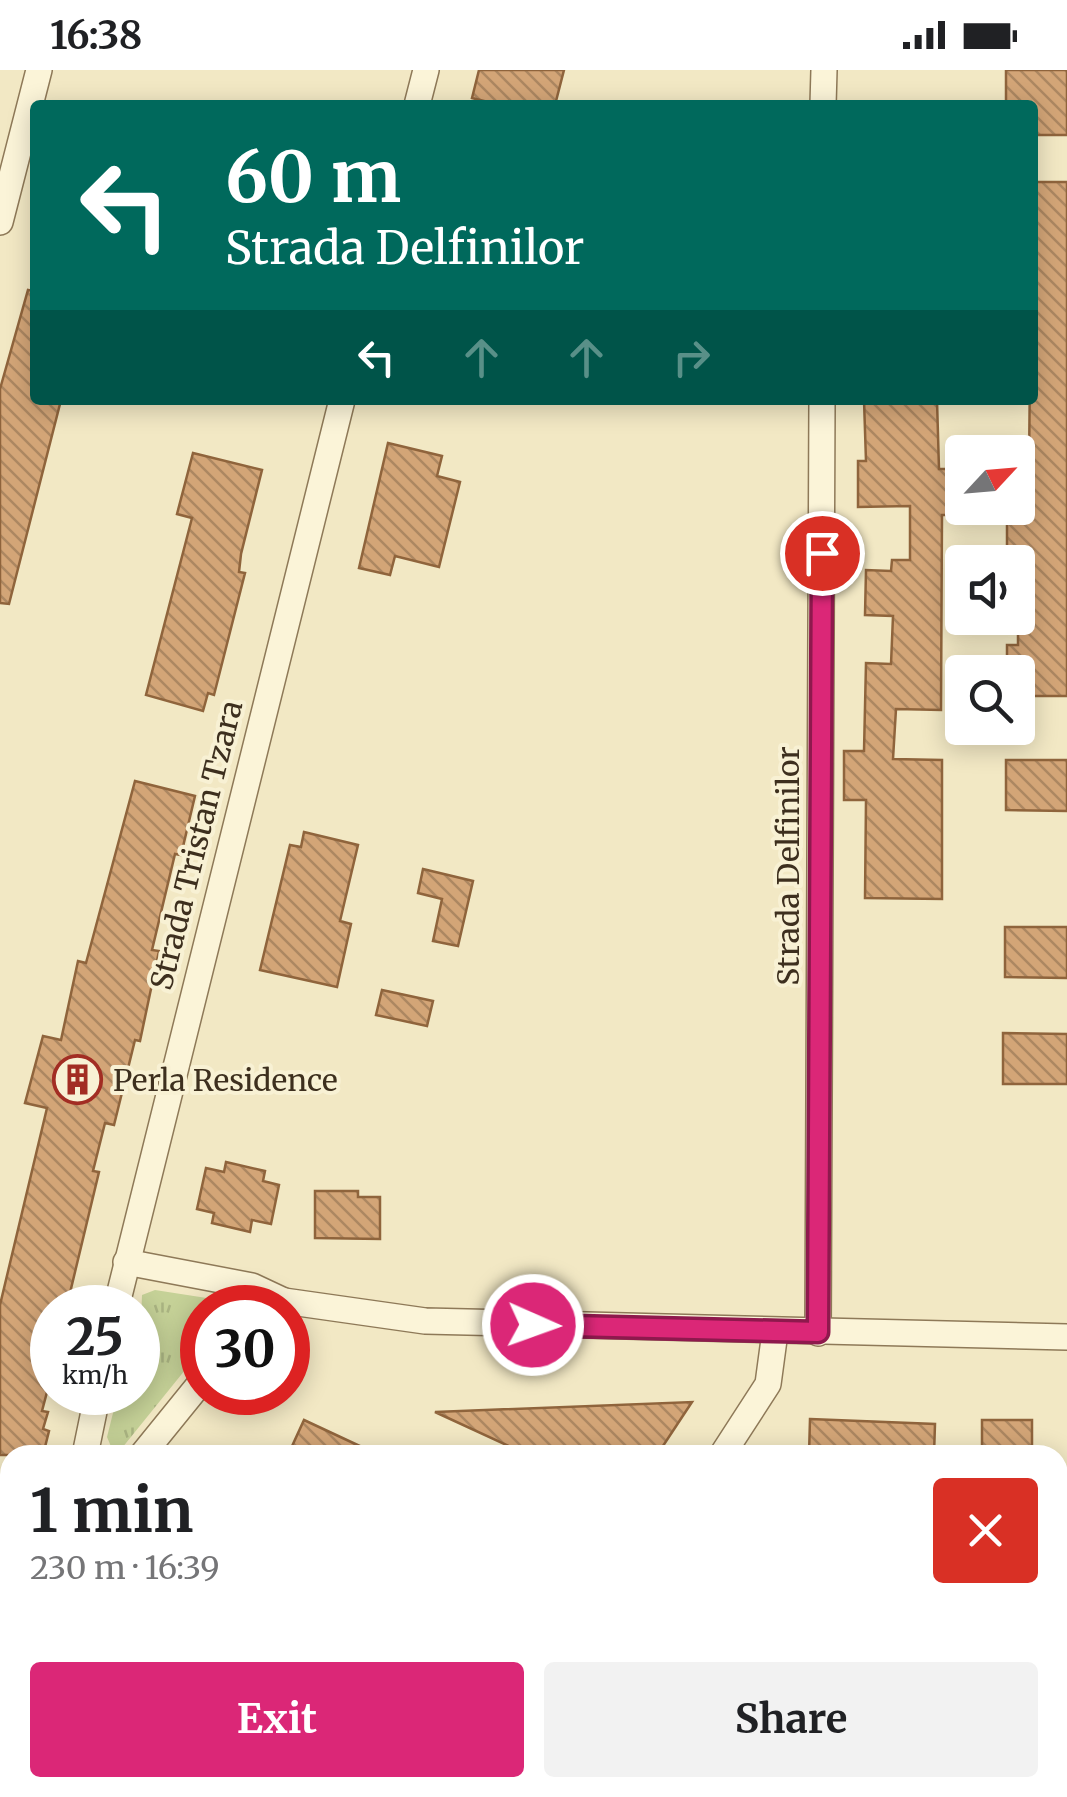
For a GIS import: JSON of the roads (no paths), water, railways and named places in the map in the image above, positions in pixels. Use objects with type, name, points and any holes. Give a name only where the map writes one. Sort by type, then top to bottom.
[{"type":"street","points":[[31,100],[39,70]]},
{"type":"street","points":[[418,100],[426,70]]},
{"type":"street","points":[[824,70],[824,100]]},
{"type":"street","points":[[0,222],[30,105]]},
{"type":"street","name":"Strada Tristan Tzara","points":[[121,1285],[341,405]]},
{"type":"street","name":"Strada Delfinilor","points":[[818,1332],[822,405]]},
{"type":"street","points":[[126,1262],[247,1285]]},
{"type":"street","points":[[310,1308],[425,1321],[1067,1337]]},
{"type":"street","points":[[728,1445],[768,1384],[776,1332]]},
{"type":"street","points":[[150,1445],[180,1408]]},
{"type":"street","points":[[87,1445],[93,1415]]},
{"type":"place","name":"Perla Residence","points":[[78,1080]]}]
